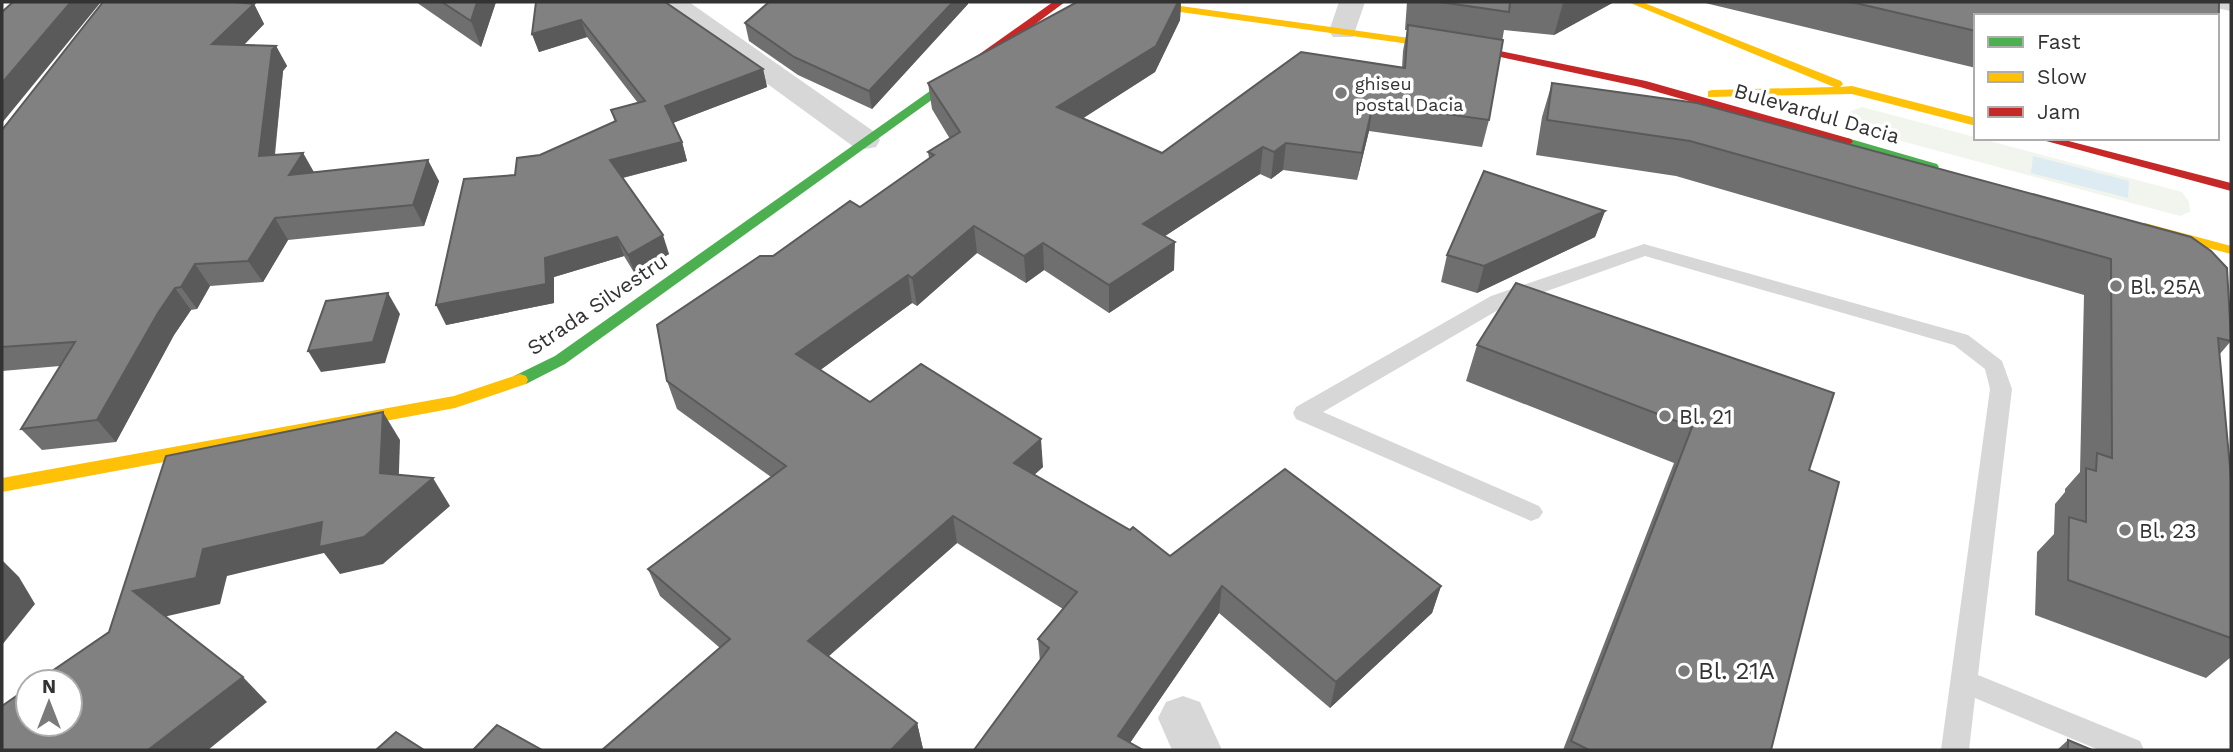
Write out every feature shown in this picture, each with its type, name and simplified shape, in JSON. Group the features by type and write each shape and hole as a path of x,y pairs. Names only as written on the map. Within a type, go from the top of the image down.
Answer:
{"main road":[{"name":"Strada Silvestru","path":"2,485 455,402 514,383 560,360 1060,2"},
{"name":"Bulevardul Dacia","path":"1130,2 1343,31 1545,63 1675,95 1828,122 1952,173"},
{"path":"1633,2 1852,90 1828,122"},
{"path":"1710,33 1724,51 1728,63"},
{"path":"1675,95 1719,79"},
{"name":"Bulevardul Dacia","path":"1675,95 1852,90 1974,121"},
{"path":"2049,140 2231,187"},
{"path":"2130,222 2231,250"}],"street":[{"path":"672,2 708,13 865,141"},
{"path":"1343,31 1352,2"},
{"path":"2225,2 2231,3"}],"lane":[{"path":"1531,512 1304,413 1497,301 1644,250 1961,340 1995,366 2001,389 1955,750"},
{"path":"1963,681 2130,750"}],"shaded area":[{"path":"1862,107 1974,137 1974,140 1986,140 2182,192 2189,202 2190,212 2180,216 1853,128 1849,120 1851,111"},
{"path":"2033,156 2129,181 2128,198 2031,173"}],"building":[{"path":"13,2 71,2 2,83 2,12"},
{"path":"103,2 254,4 212,44 276,46 272,50 259,156 303,153 289,175 428,160 413,205 275,218 248,261 195,264 181,287 175,288 158,313 97,420 21,429 75,342 2,347 2,130"},
{"path":"442,2 477,2 471,21"},
{"path":"536,2 665,2 763,69 665,106 682,142 610,160 663,235 628,255 617,237 545,258 546,284 436,305 464,179 515,175 517,158 540,155 616,121 611,110 645,101 581,20 532,34"},
{"path":"769,2 953,2 869,91 794,57 745,23"},
{"path":"1077,2 1178,2 1156,46 1057,107 1162,153 1301,52 1405,68 1408,25 1503,40 1489,120 1373,104 1362,153 1286,143 1274,152 1263,147 1143,224 1175,242 1109,285 1043,243 1024,256 974,226 912,278 908,275 796,354 870,402 921,364 1041,439 1014,463 1130,530 1133,527 1170,556 1285,469 1441,586 1336,682 1222,586 1118,736 1143,750 974,750 1049,648 1038,639 1077,592 953,516 808,641 917,723 891,750 602,750 730,639 648,569 786,466 667,381 657,325 760,256 773,256 850,201 860,207 934,155 928,152 960,132 928,83"},
{"path":"1440,2 1510,2 1509,12"},
{"path":"1851,2 2219,2 2219,14 1974,14 1974,31"},
{"path":"1552,83 1697,103 2191,237 2211,251 2227,268 2231,339 2218,338 2231,478 2231,638 2068,580 2069,517 2086,522 2086,468 2096,471 2097,453 2112,458 2111,259 1690,141 1547,120"},
{"path":"1484,171 1605,211 1484,266 1447,255"},
{"path":"1516,283 1834,393 1809,470 1839,482 1771,750 1589,750 1571,741 1692,427 1477,345"},
{"path":"388,293 373,342 308,351 326,301"},
{"path":"383,412 380,473 433,478 364,537 319,547 322,522 203,549 196,578 133,591 243,677 148,750 2,750 2,706 14,698 14,738 84,738 84,668 56,668 109,632 166,456"},
{"path":"497,725 542,750 473,750"},
{"path":"396,732 424,750 376,750"},
{"path":"2068,740 2092,750 2068,750"}],"traffic: fast":[{"path":"520,380 560,360 954,78"},
{"path":"1847,142 1932,167"}],"traffic: slow":[{"path":"1130,2 1495,53"},
{"path":"1633,2 1837,84"},
{"path":"1712,94 1852,90 1974,121"},
{"path":"2145,227 2231,250"},
{"path":"2,485 455,402 520,380"}],"traffic: jam":[{"path":"954,78 1060,2"},
{"path":"1495,53 1642,84 1847,142"},
{"path":"2049,140 2231,187"}],"place":[{"name":"ghiseu postal Dacia","path":"1341,93"},
{"name":"Bl. 25A","path":"2116,286"},
{"name":"Bl. 21","path":"1665,416"},
{"name":"Bl. 23","path":"2125,530"},
{"name":"Bl. 21A","path":"1684,671"}]}
